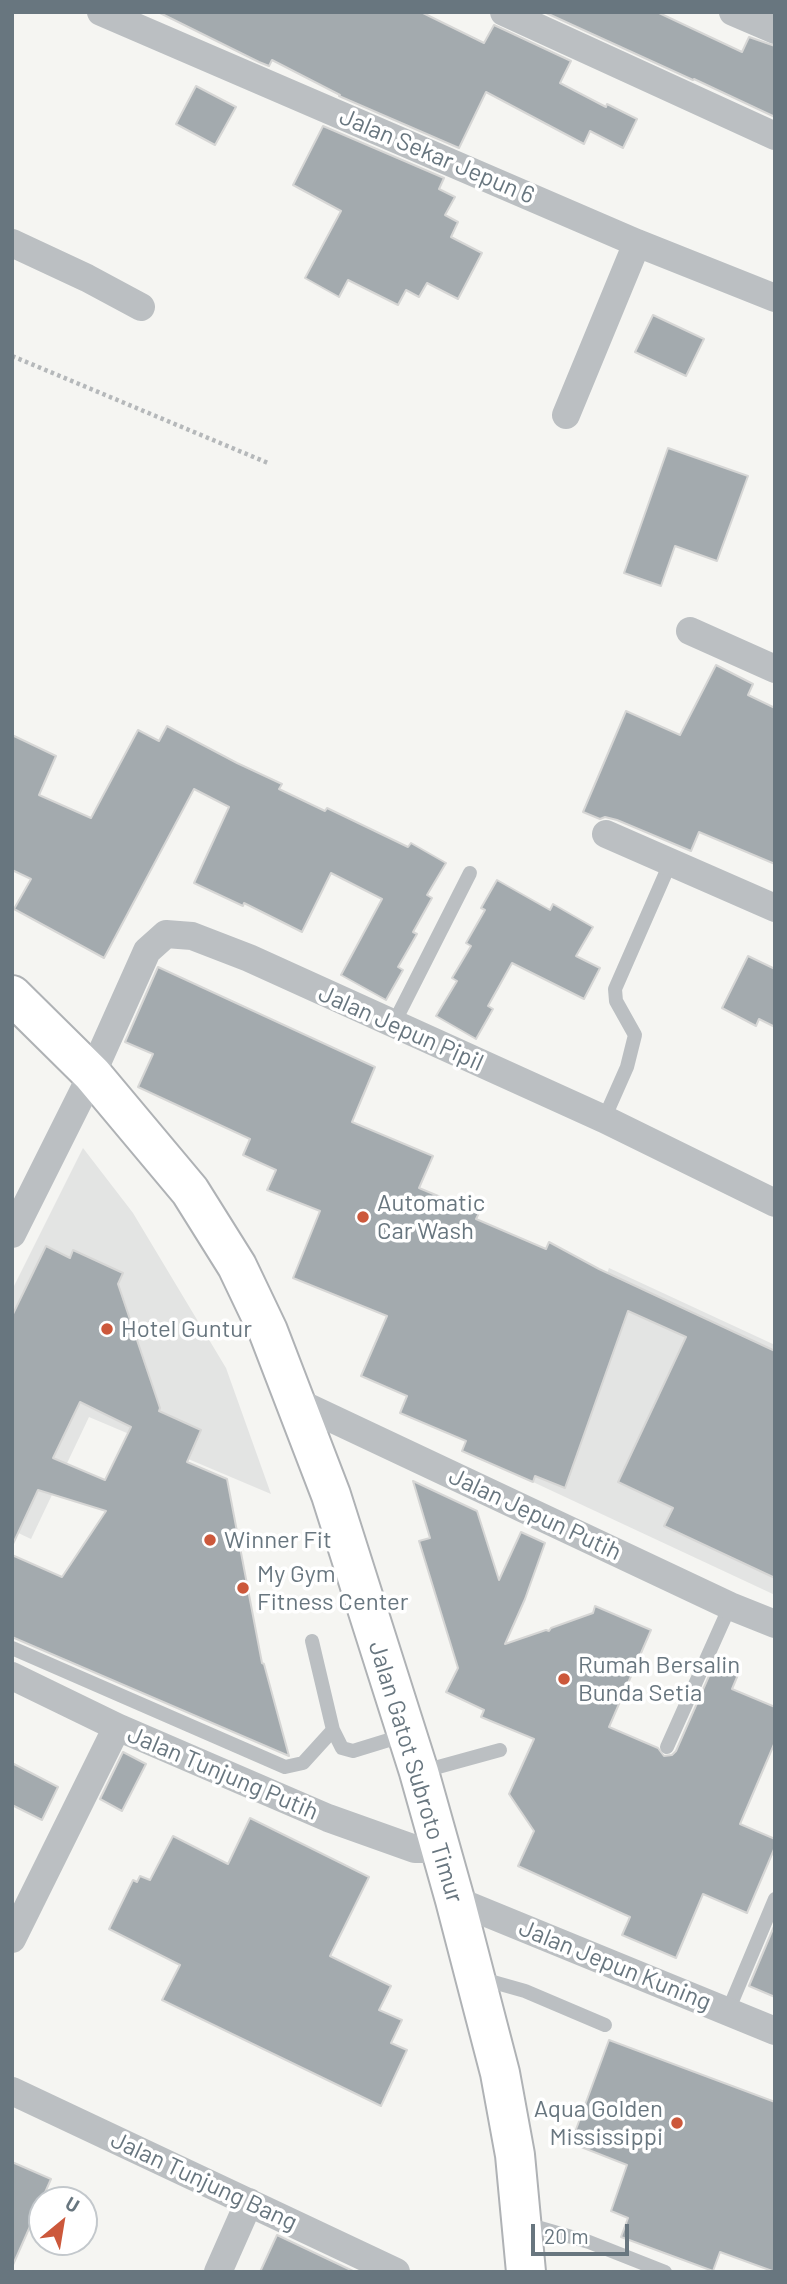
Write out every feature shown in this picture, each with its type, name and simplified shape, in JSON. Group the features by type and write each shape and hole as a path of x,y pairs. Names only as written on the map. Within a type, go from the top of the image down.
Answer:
{"highway":[{"name":"Jalan Gatot Subroto Timur","path":"12,995 92,1074 190,1191 237,1266 268,1331 297,1402 331,1495 419,1772 455,1900 500,2073 515,2155 526,2272"}],"street":[{"name":"Jalan Sekar Jepun 6","path":"101,12 637,243 775,298"},
{"path":"504,12 775,136"},
{"path":"733,12 775,30"},
{"path":"12,243 141,307"},
{"path":"566,415 637,243"},
{"path":"690,631 775,670"},
{"path":"606,834 775,908"},
{"name":"Jalan Jepun Pipil","path":"12,1234 92,1074 148,951 166,934 192,936 249,958 604,1119 775,1203"},
{"name":"Jalan Jepun Putih","path":"297,1402 730,1606 775,1624"},
{"name":"Jalan Tunjung Putih","path":"12,1676 117,1727 328,1818 415,1849 440,1849"},
{"path":"12,1939 117,1727"},
{"name":"Jalan Jepun Kuning","path":"455,1900 775,2031"},
{"name":"Jalan Tunjung Bang","path":"12,2091 396,2272"},
{"path":"218,2272 249,2202"}],"lane":[{"path":"604,1119 626,1067 635,1035 616,1001 615,989 671,861"},
{"path":"393,1025 470,873"},
{"path":"667,1747 730,1606"},
{"path":"312,1641 333,1730 342,1748 353,1751 406,1735"},
{"path":"12,1648 285,1766 303,1763 333,1730"},
{"path":"419,1772 500,1750"},
{"path":"728,2011 775,1899"},
{"path":"474,1976 525,1991 605,2025"},
{"path":"522,2223 589,2242 665,2272"}],"path":[{"path":"12,356 268,463"}],"shaded area":[{"name":"Hotel Guntur","path":"83,1148 133,1213 226,1368 271,1494 89,1417 31,1539 12,1530 12,1290"},
{"path":"609,1268 775,1345 775,1595 533,1482"}],"building":[{"path":"158,12 421,12 484,43 494,25 571,61 560,83 606,107 607,104 637,119 623,148 590,131 584,144 486,92 459,148 339,96 272,60 269,66 259,62"},
{"path":"544,12 657,12 742,52 749,37 775,46 775,117 694,79"},
{"path":"196,86 236,107 215,145 176,124"},
{"path":"323,126 444,178 439,189 455,197 445,215 458,222 451,237 482,253 458,299 427,283 419,297 406,290 398,305 348,280 339,297 305,278 341,211 293,185"},
{"path":"653,315 704,339 686,376 635,352"},
{"path":"668,448 748,476 717,561 675,546 661,586 624,573"},
{"path":"716,665 753,684 748,695 775,708 775,864 699,832 691,851 617,820 605,817 600,819 583,812 626,711 680,735"},
{"path":"167,726 282,784 279,789 325,811 327,808 408,847 411,843 446,863 427,895 432,898 413,932 417,934 398,967 403,970 386,1000 341,975 382,899 331,873 302,932 244,903 243,906 194,883 229,807 194,789 104,958 14,909 31,879 12,870 12,735 56,756 39,795 91,818 138,730 159,741"},
{"path":"497,880 550,910 553,904 593,927 576,956 600,968 584,999 512,963 488,1006 493,1009 476,1039 436,1016 457,981 452,978 471,946 466,943 485,910 481,908"},
{"path":"748,956 775,969 775,1027 759,1019 756,1026 722,1008"},
{"path":"158,967 375,1067 352,1122 433,1156 419,1188 479,1213 476,1219 546,1249 549,1242 599,1269 775,1351 775,1578 664,1526 673,1508 618,1482 686,1337 628,1311 565,1488 535,1476 533,1482 462,1451 466,1441 400,1413 407,1396 361,1376 387,1316 293,1278 320,1211 267,1190 276,1170 243,1155 250,1139 138,1087 153,1054 125,1042"},
{"path":"46,1246 70,1258 73,1250 123,1273 118,1284 159,1411 201,1430 187,1462 227,1479 262,1663 289,1756 12,1637 12,1555 62,1577 106,1511 38,1490 12,1546 12,1316","holes":["80,1402 131,1427 105,1480 53,1458"]},
{"path":"413,1481 477,1511 499,1580 521,1532 545,1543 505,1644 549,1631 593,1613 595,1606 651,1630 609,1727 658,1748 664,1756 672,1755 716,1660 740,1670 732,1689 775,1707 775,1742 740,1824 775,1839 775,1847 747,1913 703,1894 676,1958 622,1935 630,1917 518,1866 534,1831 509,1794 534,1739 481,1717 484,1710 446,1692 458,1668 419,1541 430,1538"},
{"path":"123,1752 146,1764 122,1811 100,1799"},
{"path":"12,1763 58,1787 42,1820 12,1805"},
{"path":"250,1818 369,1877 330,1956 391,1986 379,2010 402,2020 391,2043 407,2050 381,2106 162,2000 180,1965 109,1929 133,1880 137,1882 140,1876 150,1880 173,1836 228,1864"},
{"path":"775,1924 775,1997 749,1986"},
{"name":"Aqua Golden Mississippi","path":"609,2040 775,2102 775,2272 720,2252 713,2271 621,2237 628,2218 611,2211 627,2165 571,2143"},
{"path":"12,2162 51,2179 48,2186 28,2186 28,2231 12,2267"},
{"path":"277,2235 355,2272 260,2272"}],"place":[{"name":"Automatic Car Wash","path":"363,1217"},
{"name":"Hotel Guntur","path":"107,1329"},
{"name":"Winner Fit","path":"210,1540"},
{"name":"My Gym Fitness Center","path":"243,1588"},
{"name":"Rumah Bersalin Bunda Setia","path":"564,1679"},
{"name":"Aqua Golden Mississippi","path":"677,2123"}]}
